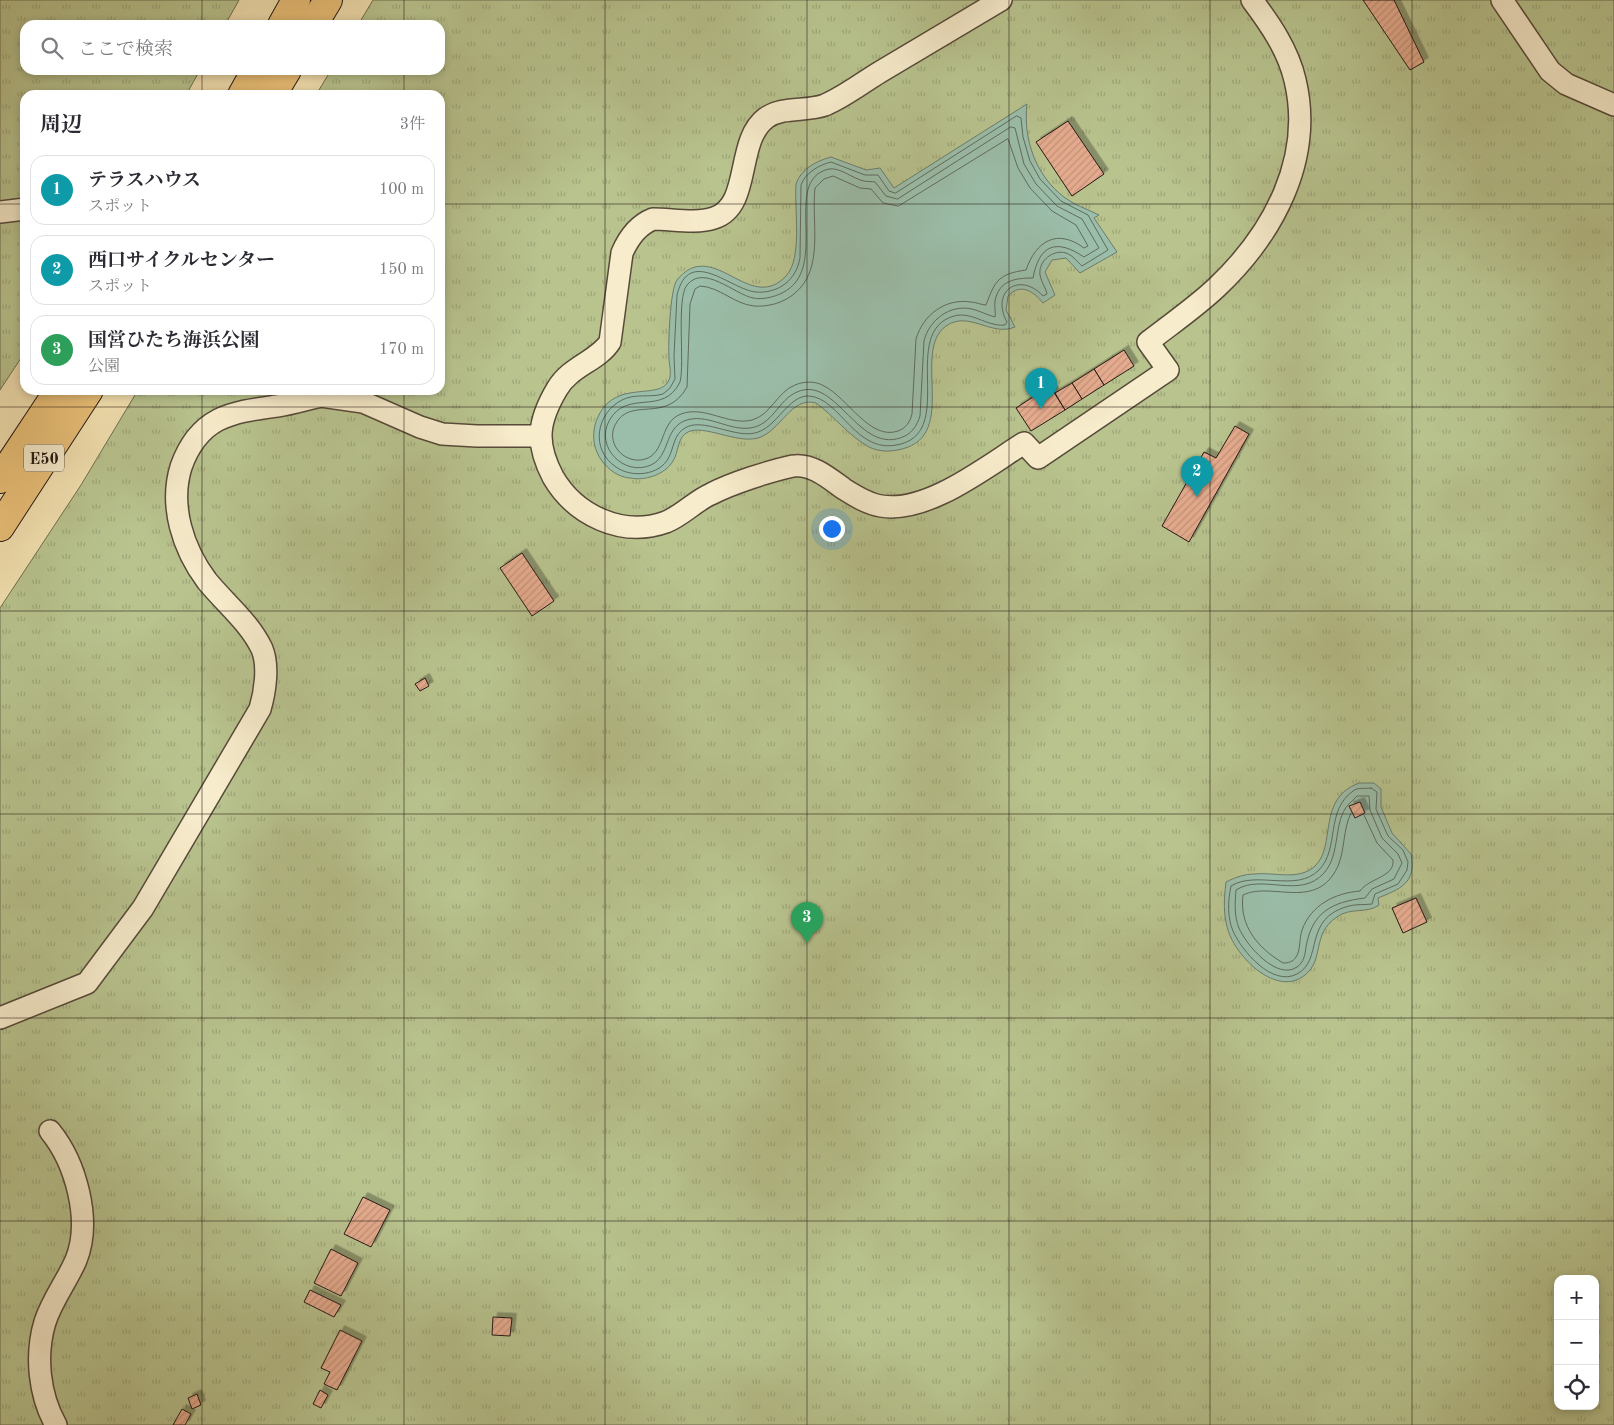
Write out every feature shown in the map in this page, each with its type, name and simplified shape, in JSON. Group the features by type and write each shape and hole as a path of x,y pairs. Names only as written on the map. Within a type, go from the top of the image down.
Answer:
{"highway":[{"path":"285,20 296,0"},
{"path":"316,20 328,0"},
{"path":"245,90 253,75"},
{"path":"275,90 284,75"},
{"name":"E50","path":"0,479 56,395"},
{"name":"E50","path":"0,527 86,395"}],"street":[{"path":"1001,0 825,104 784,111 768,117 757,126 750,140 738,189 728,210 713,218 704,220 653,219 647,222 628,240 620,263 610,342 606,349 577,367 558,386 547,409 539,436 544,456 560,488 584,512 602,521 623,526 642,526 665,522 718,490 794,466 809,468 868,502 882,506 908,505 926,500 960,483 1024,443 1038,458 1168,370 1148,342 1219,286 1252,250 1276,212 1290,185 1301,133 1295,79 1276,34 1252,0"},
{"path":"1502,0 1550,72 1566,84 1614,105"},
{"path":"0,212 20,209"},
{"path":"0,1018 87,983 143,908 260,710 265,692 263,652 241,618 207,580 192,556 181,529 176,504 177,480 185,455 199,433 217,421 242,411 278,406 314,395"},
{"path":"349,395 363,396 420,428 442,434 539,436"},
{"path":"50,1131 62,1146 71,1163 79,1190 81,1225 76,1260 45,1322 41,1342 39,1372 44,1396 56,1425"}],"green space":[{"path":"0,0 239,0 228,20 20,20 20,75 197,75 189,90 20,90 20,360 0,390"},
{"path":"373,0 1614,0 1614,1425 0,1425 0,608 81,485 135,395 445,395 445,90 319,90 328,75 445,75 445,20 361,20"}],"water":[{"path":"1027,104 1026,117 1029,143 1038,167 1045,178 1064,197 1076,205 1099,215 1094,218 1117,252 1080,273 1066,258 1052,260 1045,272 1055,295 1043,303 1036,295 1022,289 1008,296 1006,310 1015,327 997,329 963,321 946,326 936,338 932,354 932,411 928,427 919,441 898,450 885,451 873,449 855,437 816,403 807,402 793,409 773,429 758,438 740,438 702,430 688,432 682,437 675,457 669,466 660,473 648,478 636,479 614,473 599,457 595,448 595,425 602,410 611,400 634,392 655,390 664,386 669,380 671,305 675,285 682,274 700,266 713,268 749,284 761,287 774,285 786,276 791,268 796,245 796,184 805,170 831,157 866,170 880,168 894,188"},
{"path":"1359,783 1374,783 1381,789 1381,807 1392,833 1411,854 1412,864 1409,878 1400,888 1378,898 1379,905 1374,908 1347,912 1329,924 1321,939 1315,962 1305,975 1294,981 1270,978 1248,962 1232,941 1226,924 1224,900 1226,882 1248,875 1294,875 1309,871 1321,857 1332,811 1337,800 1346,790"}],"building":[{"path":"1363,0 1394,0 1424,62 1410,70"},
{"path":"1068,121 1104,174 1072,196 1036,142"},
{"path":"1124,350 1134,366 1104,385 1094,369"},
{"path":"1094,369 1104,385 1082,399 1072,383"},
{"path":"1072,383 1082,399 1065,410 1055,393"},
{"path":"1050,386 1065,410 1031,431 1016,408"},
{"path":"1235,426 1249,434 1189,542 1162,526 1204,452 1216,458"},
{"path":"522,553 554,601 532,616 500,568"},
{"path":"425,678 429,686 420,691 415,684"},
{"path":"1360,802 1365,813 1355,818 1349,806"},
{"path":"1416,898 1427,922 1403,933 1392,908"},
{"path":"363,1197 390,1210 371,1247 344,1234"},
{"path":"331,1249 358,1263 341,1296 314,1283"},
{"path":"310,1290 341,1305 334,1317 304,1302"},
{"path":"493,1317 512,1318 510,1336 492,1335"},
{"path":"340,1330 362,1341 337,1390 324,1384 330,1372 321,1368"},
{"path":"320,1390 328,1395 321,1408 313,1404"},
{"path":"197,1394 201,1405 192,1409 188,1398"},
{"path":"182,1409 191,1414 185,1425 173,1425"}],"place":[{"name":"テラスハウス","path":"1041,409"},
{"name":"西口サイクルセンター","path":"1197,497"},
{"name":"国営ひたち海浜公園","path":"807,943"}]}
